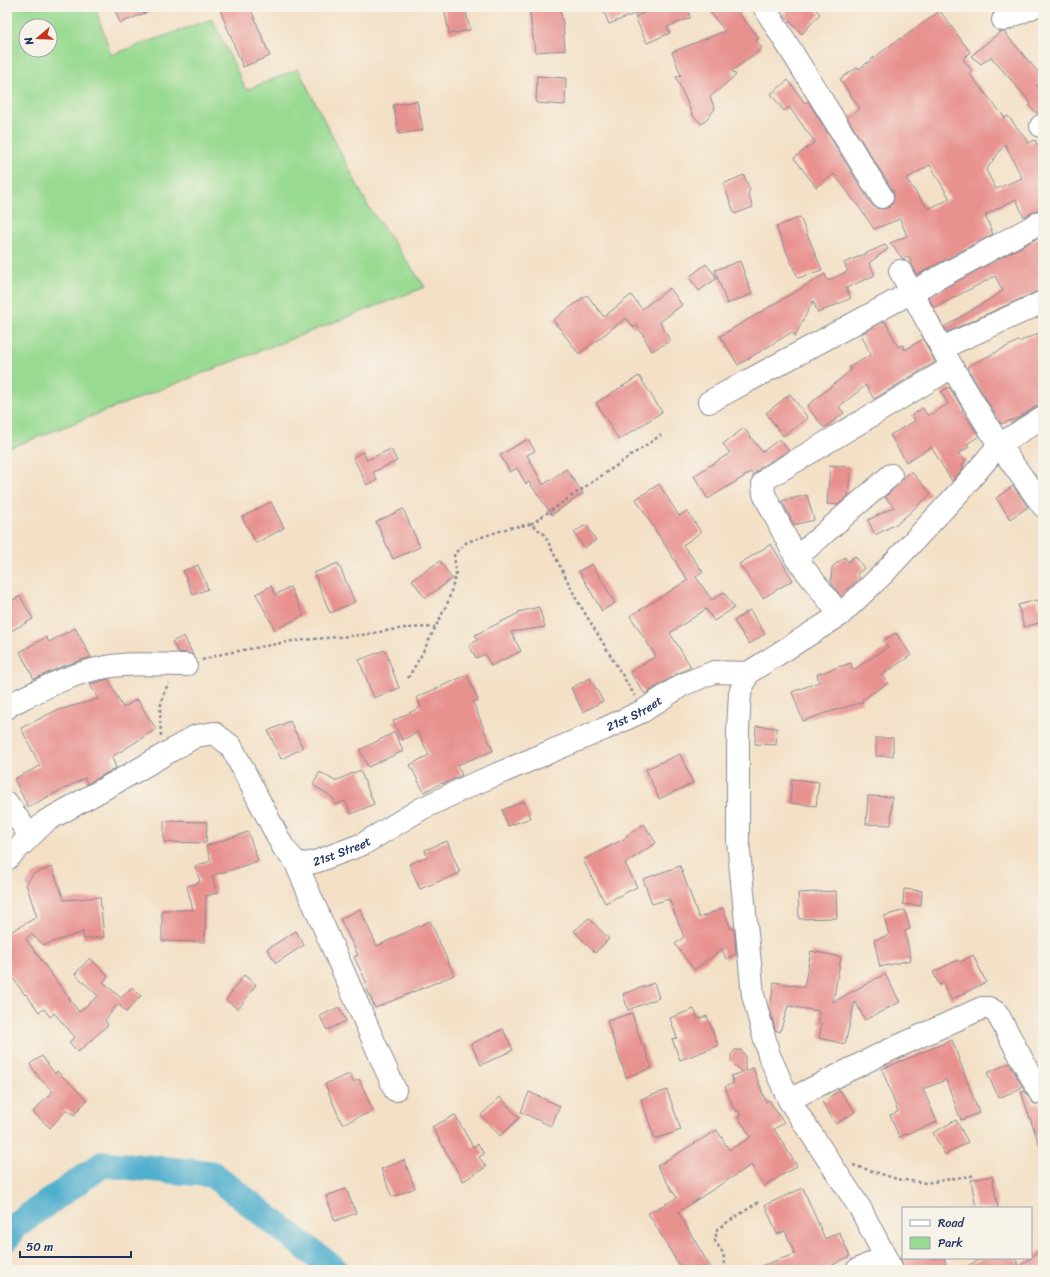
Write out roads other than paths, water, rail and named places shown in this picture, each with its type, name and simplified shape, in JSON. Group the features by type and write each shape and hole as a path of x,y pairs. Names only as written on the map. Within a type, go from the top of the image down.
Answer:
{"street":[{"path":"764,7 882,197"},
{"path":"1003,20 1033,7"},
{"path":"709,402 1043,221"},
{"path":"900,271 947,357 999,445 1043,506"},
{"path":"840,615 796,558 764,494 763,483 769,477 947,357 1043,302"},
{"path":"857,1270 888,1263 860,1208 789,1100 769,1055 753,995 738,841 738,729 740,693 748,673 779,652 808,636 840,615 884,572 961,490 999,445 1043,417"},
{"path":"796,558 891,475"},
{"path":"7,708 9,705 75,674 107,667 141,665 186,666"},
{"name":"21st Street","path":"7,859 46,821 196,736 214,733 231,746 283,847 295,861 304,864 315,862 363,844 421,809 462,789 604,729 643,710 682,685 714,672 748,673"},
{"path":"7,803 30,836"},
{"path":"295,861 395,1090"},
{"path":"789,1100 881,1054 982,1008 989,1008 997,1013 1040,1093"}],"waterway":[{"path":"7,1238 13,1227 103,1164 212,1174 335,1270"}]}
